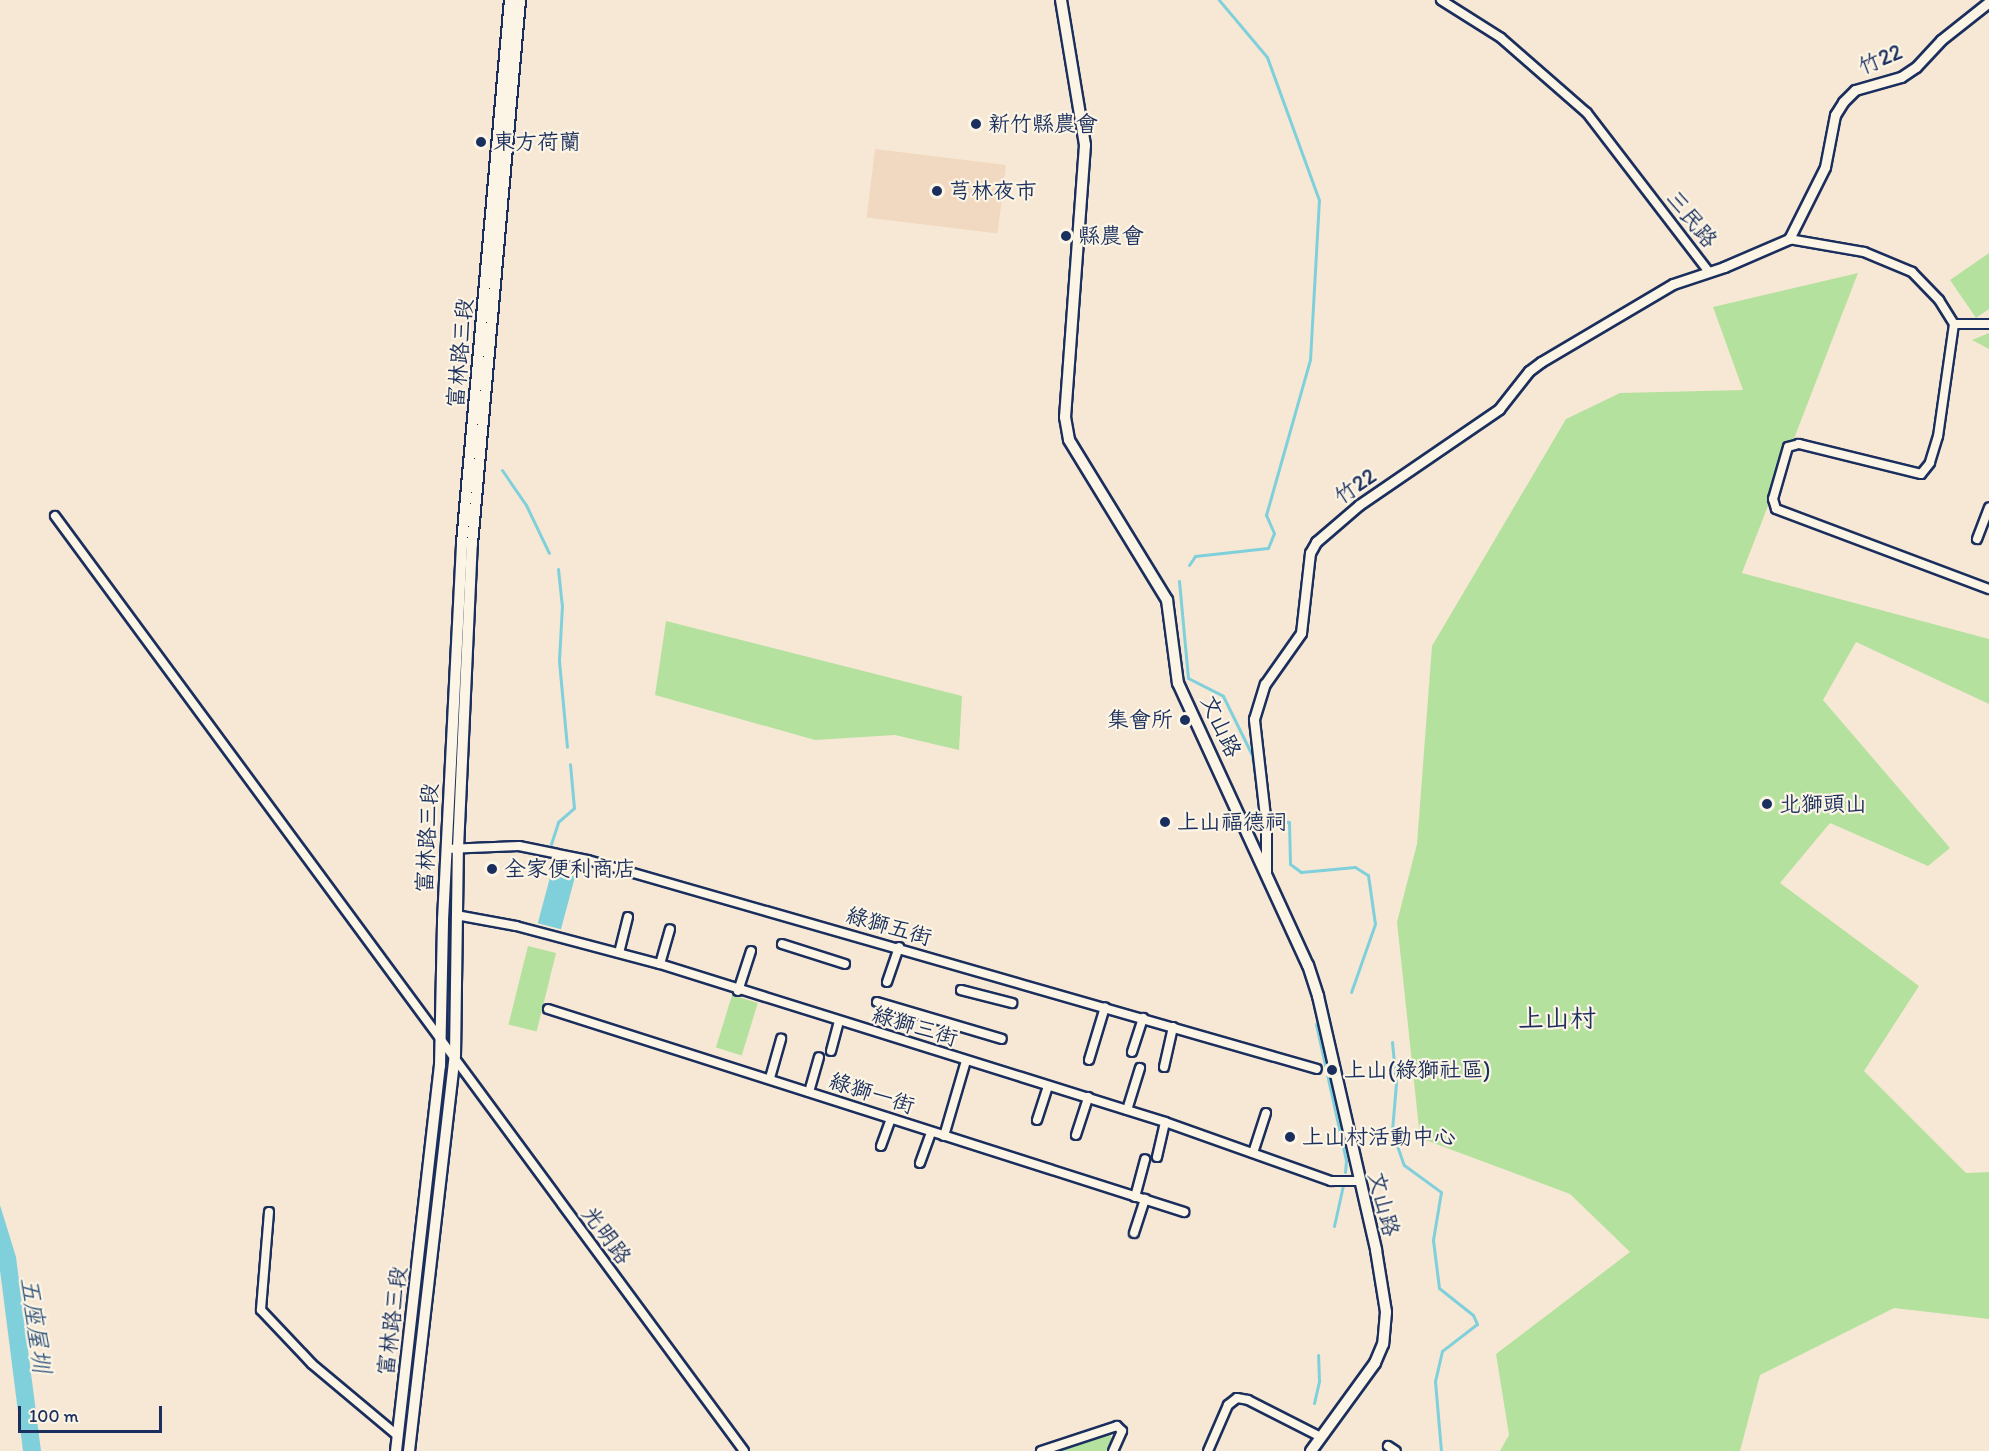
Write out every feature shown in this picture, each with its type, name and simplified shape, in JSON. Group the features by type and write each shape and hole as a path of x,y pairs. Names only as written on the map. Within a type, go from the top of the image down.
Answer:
{"main road":[{"path":"497,227 510,0"},
{"path":"497,227 520,0"},
{"name":"文山路","path":"1062,0 1085,145 1065,417 1070,440 1167,600 1178,683 1300,948 1318,996 1358,1181 1376,1251 1386,1325 1375,1363 1318,1437 1311,1451"},
{"name":"富林路三段","path":"396,1451 441,1040 452,848 462,543 497,227"},
{"name":"富林路三段","path":"409,1451 455,1056 456,915 452,848"}],"street":[{"name":"三民路","path":"1441,0 1501,38 1587,113 1709,272 1790,239"},
{"name":"竹22","path":"1790,239 1825,167 1835,115 1843,102 1855,90 1901,77 1916,67 1941,40 1989,2"},
{"path":"1790,239 1864,252 1911,272 1939,300 1954,324 1938,436 1930,463 1921,474 1799,444 1788,447 1773,499 1776,508 1989,590"},
{"name":"竹22","path":"1266,878 1266,825 1254,718 1265,684 1301,633 1310,553 1316,542 1359,505 1499,409 1535,367 1664,289 1709,272"},
{"path":"1954,324 1989,324"},
{"path":"1977,539 1989,507"},
{"name":"光明路","path":"55,516 744,1451"},
{"name":"綠獅五街","path":"452,848 519,846 588,860 899,947 1317,1069"},
{"name":"綠獅三街","path":"456,915 516,926 660,964 738,991 1088,1097 1331,1181 1358,1181"},
{"path":"619,953 628,917"},
{"path":"660,964 670,929"},
{"path":"782,944 845,964"},
{"path":"887,982 899,947"},
{"path":"738,991 751,951"},
{"path":"962,990 1012,1003"},
{"path":"877,1002 1002,1039"},
{"path":"1089,1060 1105,1007"},
{"name":"綠獅一街","path":"549,1009 1184,1212"},
{"path":"1132,1052 1143,1018"},
{"path":"831,1051 838,1021"},
{"path":"1164,1067 1173,1027"},
{"path":"770,1078 781,1039"},
{"path":"809,1092 819,1057"},
{"path":"944,1136 966,1061"},
{"path":"1127,1110 1140,1068"},
{"path":"1037,1120 1048,1086"},
{"path":"1076,1135 1088,1097"},
{"path":"1253,1153 1266,1113"},
{"path":"881,1146 891,1119"},
{"path":"1157,1157 1165,1122"},
{"path":"920,1163 931,1132"},
{"path":"1136,1197 1145,1159"},
{"path":"1134,1233 1145,1199"},
{"path":"269,1212 261,1310 312,1364 398,1436"},
{"path":"1208,1451 1228,1405 1237,1398 1248,1400 1318,1437"},
{"path":"1041,1451 1117,1426 1122,1431 1113,1451"},
{"path":"1388,1446 1396,1451"}],"shaded area":[{"name":"芎林夜市","path":"875,149 1006,165 998,234 867,217"}],"green space":[{"path":"1989,253 1989,309 1976,318 1950,280"},
{"path":"1858,273 1742,573 1989,639 1989,704 1856,642 1823,700 1950,848 1928,866 1830,823 1780,883 1919,986 1864,1071 1966,1173 1989,1172 1989,1319 1894,1308 1760,1375 1740,1451 1500,1451 1509,1435 1496,1354 1630,1252 1570,1194 1420,1138 1397,922 1417,844 1432,646 1566,419 1620,393 1743,390 1713,307"},
{"path":"1989,333 1989,349 1972,340"},
{"path":"666,621 962,696 959,750 895,735 815,740 655,695"},
{"path":"528,946 556,953 537,1032 508,1025"},
{"path":"732,995 758,1003 742,1055 716,1048"},
{"path":"1104,1433 1110,1434 1112,1440 1106,1451 1055,1451"}],"water":[{"path":"552,870 575,876 561,929 538,923"},
{"path":"0,1205 16,1257 41,1451 23,1451 0,1270"}],"waterway":[{"path":"1189,565 1195,556 1268,548 1274,533 1266,515 1310,360 1319,200 1267,57 1219,0"},
{"path":"502,470 526,505 549,553"},
{"path":"558,569 562,605 559,661 567,747"},
{"path":"1179,581 1188,678 1223,696 1252,755 1260,809"},
{"path":"551,844 558,822 574,808 570,764"},
{"path":"1274,820 1289,822 1290,864 1301,872 1355,867 1368,875 1375,924 1351,992"},
{"path":"1316,1024 1346,1161 1345,1172"},
{"path":"1392,1042 1396,1083 1392,1131 1404,1165 1441,1192 1433,1240 1439,1288 1473,1315 1477,1324 1442,1351 1435,1381 1441,1451"},
{"path":"1334,1226 1343,1185"},
{"path":"1314,1403 1319,1381 1318,1355"}],"place":[{"name":"新竹縣農會","path":"976,124"},
{"name":"東方荷蘭","path":"481,142"},
{"name":"芎林夜市","path":"937,191"},
{"name":"縣農會","path":"1066,236"},
{"name":"集會所","path":"1185,720"},
{"name":"北獅頭山","path":"1767,804"},
{"name":"上山福德祠","path":"1165,822"},
{"name":"全家便利商店","path":"492,869"},
{"name":"上山(綠獅社區)","path":"1332,1070"},
{"name":"上山村活動中心","path":"1290,1137"}],"district":[{"name":"上山村","path":"1557,1019"}],"water label":[{"name":"五座屋圳","path":"36,1325"}]}
